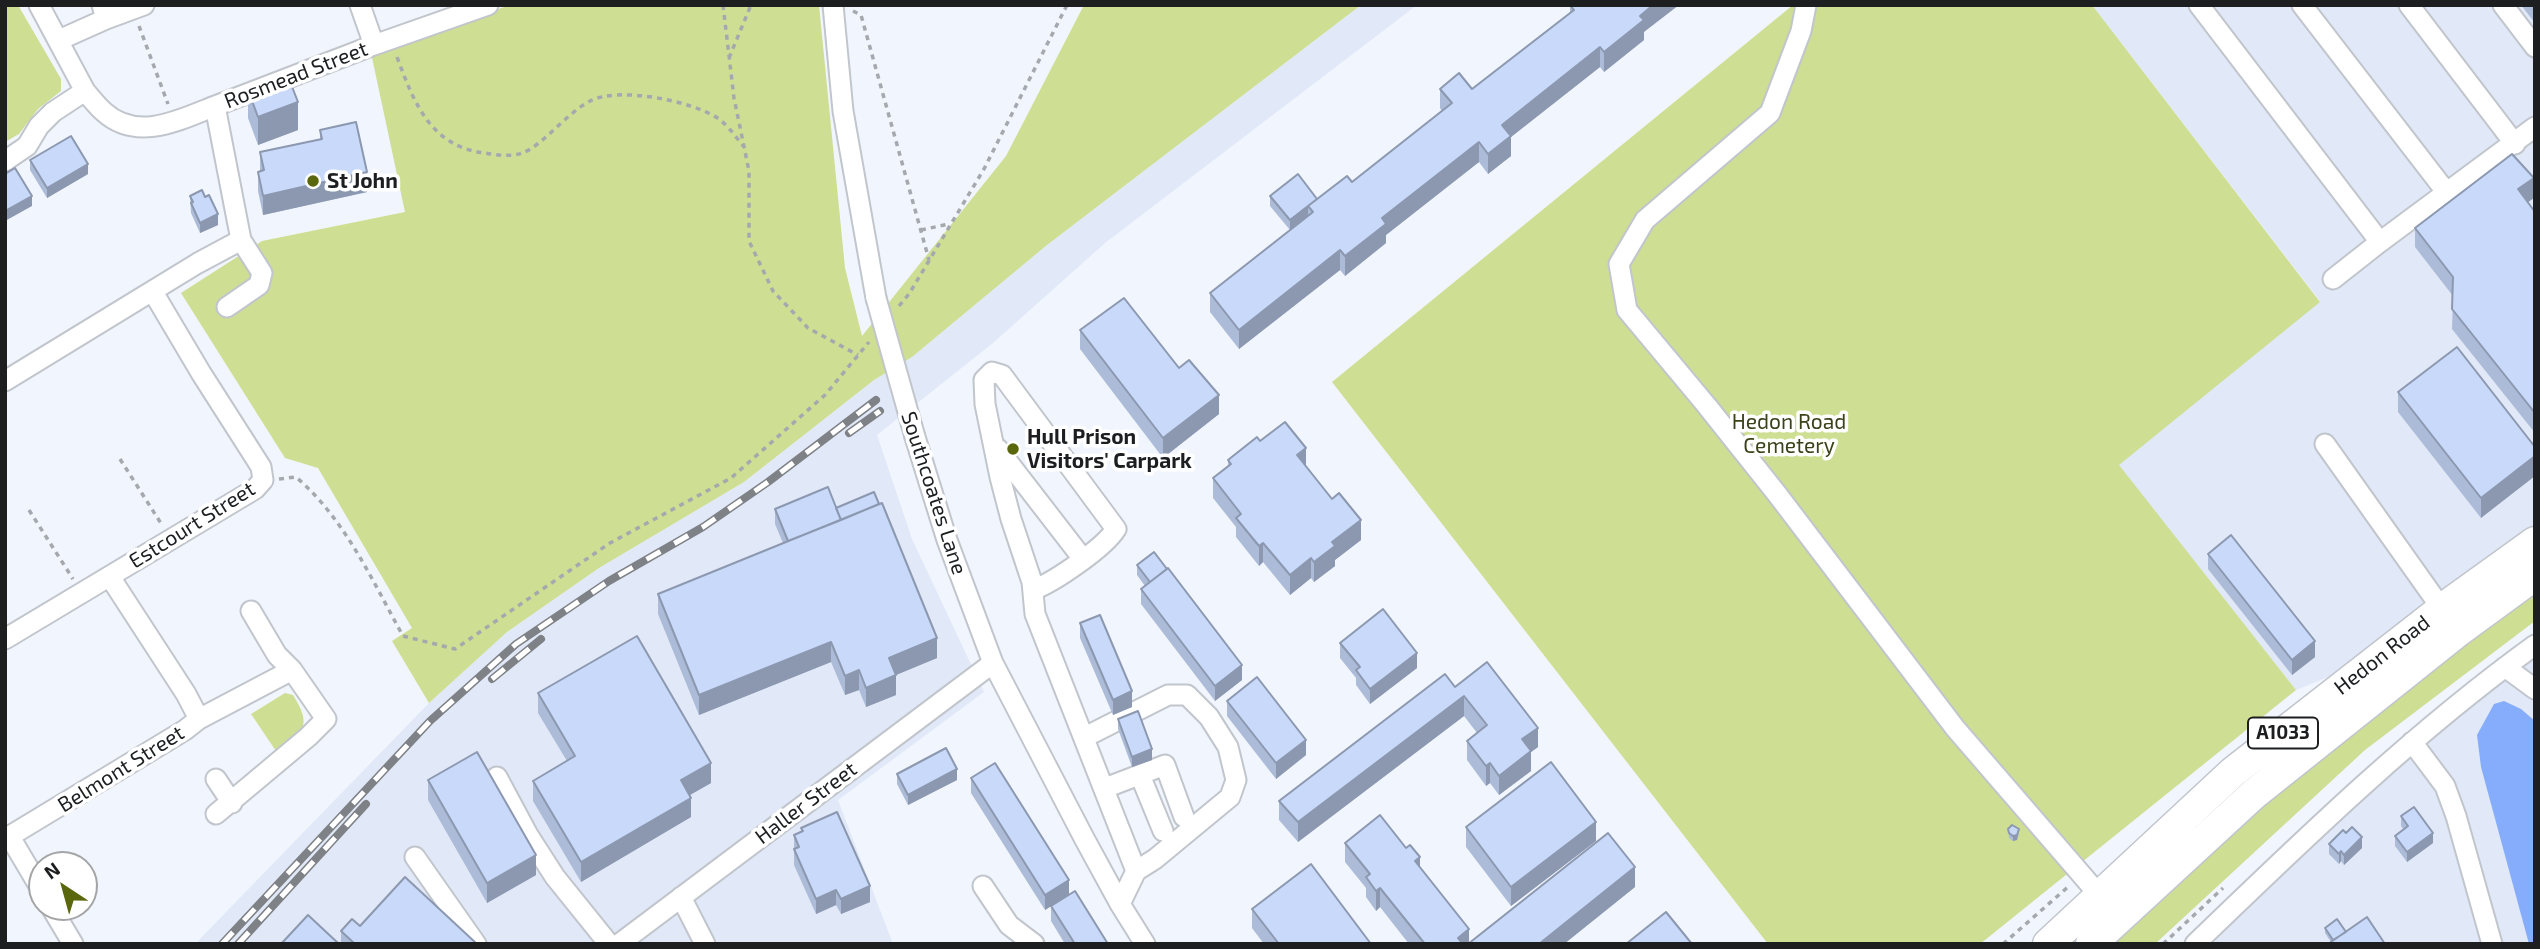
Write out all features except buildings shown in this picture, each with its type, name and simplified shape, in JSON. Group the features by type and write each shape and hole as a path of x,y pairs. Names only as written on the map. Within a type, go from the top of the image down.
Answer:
{"highway":[{"name":"Hedon Road","path":"2048,944 2233,772 2442,609 2535,542"},
{"name":"Hedon Road","path":"2091,944 2254,794 2456,633 2535,575"}],"street":[{"path":"39,5 85,91 106,114 132,127 150,127 175,122 215,106"},
{"path":"360,5 382,42"},
{"name":"Rosmead Street","path":"241,240 215,106 488,5"},
{"path":"1806,5 1801,31 1770,113 1645,220 1638,231 1619,264 1627,310 1730,435 1955,728 2100,896"},
{"path":"2199,5 2380,242"},
{"path":"2302,5 2447,193"},
{"path":"2409,5 2515,144"},
{"path":"2503,5 2535,47"},
{"path":"59,40 104,12 139,7"},
{"name":"Southcoates Lane","path":"841,8 843,111 876,298 947,540 993,663 1120,904 1145,944"},
{"path":"6,159 27,146 39,126 54,112 85,91"},
{"path":"2333,279 2535,127"},
{"path":"5,382 198,263 241,240 262,273 259,285 227,307"},
{"name":"Estcourt Street","path":"5,639 255,489 263,480 261,467 153,292"},
{"path":"1041,587 1028,568 1011,519 985,404 984,380 992,372 1002,375 1116,529 1104,544 1041,587 1035,614 1136,871"},
{"path":"2326,444 2442,609"},
{"path":"995,446 1083,559"},
{"name":"Belmont Street","path":"7,838 199,719 186,694 110,577"},
{"path":"216,779 224,808 326,719 292,670 277,654 251,611"},
{"path":"2195,944 2331,813 2412,742 2535,645"},
{"name":"Haller Street","path":"619,944 993,663"},
{"path":"2505,667 2535,689"},
{"path":"199,719 292,670"},
{"path":"1084,737 1168,695 1187,695 1209,717 1231,755 1236,780 1230,797 1155,859 1136,871 1120,904"},
{"path":"2412,742 2445,786 2492,944"},
{"path":"1105,788 1165,765 1184,817"},
{"path":"1140,775 1163,831"},
{"path":"497,777 528,835 555,877 609,944"},
{"path":"7,838 28,870"},
{"path":"415,857 476,944"},
{"path":"983,886 1009,925 1034,944"},
{"path":"681,897 705,944"},
{"path":"59,921 73,944"}],"path":[{"path":"723,5 729,58 749,171 749,241 773,291 808,328 858,355"},
{"path":"729,58 751,5"},
{"path":"892,314 909,294 984,169 1068,5"},
{"path":"139,7 175,122"},
{"path":"841,8 861,15 929,260"},
{"path":"382,42 429,123 446,142 469,152 499,155 523,153 591,100 619,94 699,109 719,119 744,147"},
{"path":"920,230 951,224"},
{"path":"263,480 296,477 320,497 355,548 403,636 455,649 610,542 731,478 825,395 875,334"},
{"path":"120,459 171,540"},
{"path":"29,510 81,593"}],"shaded area":[{"path":"1361,5 1417,5 1105,243 993,343 877,435 912,539 984,692 838,800 893,944 195,944 429,703 507,632 599,568 744,482 874,380 912,357 1047,245"},
{"path":"2092,5 2535,5 2535,561 2432,635 2296,690 2118,465 2320,301"},
{"path":"2535,638 2535,944 2183,944 2377,765"}],"green space":[{"path":"5,5 18,5 61,79 61,91 38,109 19,134 5,142"},
{"path":"510,5 819,5 845,268 862,336 1006,156 1084,5 1361,5 1047,245 912,357 874,380 744,482 599,568 507,632 429,703 392,641 412,628 318,468 285,458 181,293 262,241 405,212 371,53"},
{"name":"Hedon Road Cemetery","path":"1793,5 2092,5 2320,302 2119,465 2296,690 1980,944 1768,944 1332,382"},
{"path":"2535,584 2535,621 2365,750 2155,944 2100,944 2257,799"},
{"path":"285,693 293,695 304,722 299,734 278,754 251,714"}],"water":[{"path":"2504,701 2521,709 2535,721 2535,944 2529,944 2481,767 2477,735 2494,704"}],"railway":[{"path":"222,944 430,721 516,644 609,581 703,527 768,482 876,400"},
{"path":"849,433 880,411"},
{"path":"492,679 541,639"},
{"path":"238,944 366,804"}],"place":[{"name":"St John","path":"313,181"},
{"name":"Hull Prison Visitors' Carpark","path":"1013,449"}]}
